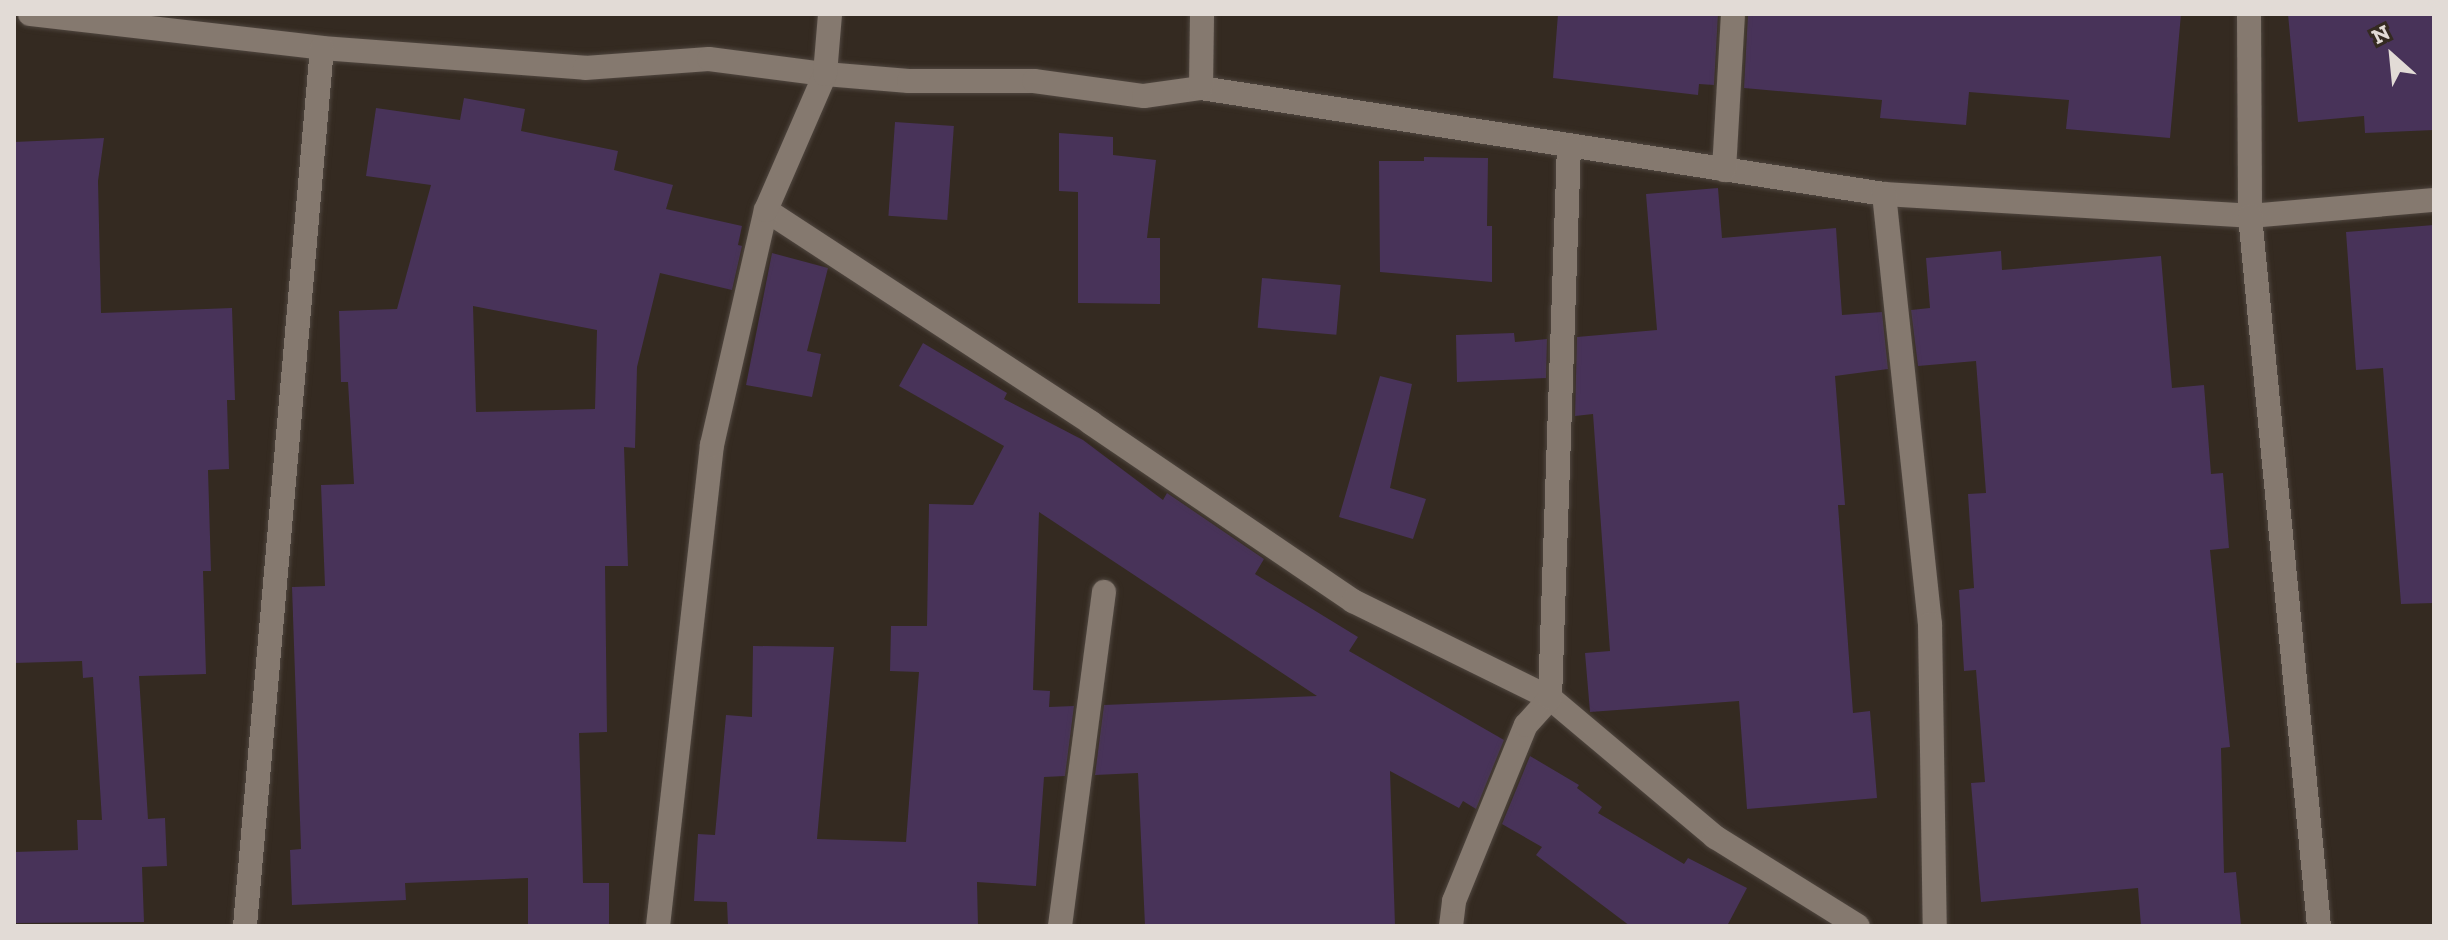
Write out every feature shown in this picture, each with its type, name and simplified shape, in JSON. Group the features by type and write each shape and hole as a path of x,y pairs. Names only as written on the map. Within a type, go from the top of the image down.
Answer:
{"street":[{"path":"30,14 322,48 585,68 709,59 909,81 1034,81 1144,96 1201,88 1884,194 2250,216 2434,200"},
{"path":"658,926 712,445 766,210 825,74 830,14"},
{"path":"1201,88 1202,14"},
{"path":"1724,170 1733,14"},
{"path":"2249,14 2250,216 2319,926"},
{"path":"245,926 322,48"},
{"path":"1451,926 1454,901 1526,725 1550,698 1569,146"},
{"path":"1884,194 1930,624 1935,926"},
{"path":"766,210 1091,423 1353,601 1550,698 1715,837 1858,926"},
{"path":"1060,926 1104,592"}],"building":[{"path":"1558,14 1718,14 1714,85 1699,84 1698,95 1553,78"},
{"path":"1748,14 2181,14 2170,138 2066,129 2069,100 1969,92 1966,125 1880,118 1882,100 1744,88"},
{"path":"2288,14 2434,14 2434,130 2365,133 2364,116 2298,122"},
{"path":"464,98 525,109 521,131 618,151 614,170 673,185 666,209 742,226 738,245 742,246 732,290 660,273 637,367 635,448 624,447 628,566 605,566 607,732 579,733 583,883 609,883 609,926 528,926 528,878 405,883 406,900 292,905 290,850 301,849 292,587 325,586 321,485 354,484 348,382 341,382 339,311 397,309 431,185 366,176 376,108 460,120","holes":["473,306 597,330 595,409 476,412"]},
{"path":"895,122 954,126 947,220 888,216"},
{"path":"1059,133 1113,137 1113,155 1156,160 1147,238 1160,238 1160,304 1078,303 1078,192 1059,191"},
{"path":"104,138 98,181 101,313 232,308 235,400 227,400 229,469 208,470 211,571 203,571 206,674 139,676 148,819 165,818 167,866 142,867 144,922 14,923 14,852 78,850 77,820 102,820 93,677 83,678 82,661 14,663 14,142"},
{"path":"1424,157 1488,158 1487,226 1492,226 1492,282 1380,272 1379,161 1424,161"},
{"path":"1718,188 1722,238 1836,228 1842,315 1882,312 1888,369 1835,376 1845,505 1838,505 1853,713 1870,711 1877,798 1747,809 1739,701 1590,712 1585,653 1610,651 1593,414 1575,416 1577,337 1657,330 1646,194"},
{"path":"2434,225 2434,603 2401,604 2383,368 2356,370 2346,232"},
{"path":"2001,251 2002,270 2161,256 2172,388 2204,385 2211,474 2223,473 2229,548 2210,550 2230,747 2221,748 2224,873 2236,872 2241,926 2141,926 2138,888 1981,902 1971,783 1985,782 1976,670 1964,671 1959,590 1974,588 1968,494 1986,493 1976,361 1918,366 1911,310 1930,308 1926,258"},
{"path":"772,253 828,268 807,351 821,354 812,397 746,385"},
{"path":"1262,278 1341,285 1336,335 1258,328"},
{"path":"1514,333 1515,342 1547,339 1546,378 1457,382 1456,335"},
{"path":"923,343 1007,393 1004,399 1083,440 1163,500 1167,493 1264,559 1255,574 1358,637 1349,651 1504,740 1476,809 1463,801 1459,808 1390,771 1395,926 1145,926 1138,773 1095,775 1104,705 1317,696 1039,512 1033,690 1050,691 1049,707 1074,706 1065,776 1044,777 1036,886 977,882 978,926 728,926 727,902 694,901 698,834 715,835 726,715 752,717 753,646 834,647 817,839 906,842 919,672 890,671 891,626 927,626 929,504 973,505 1004,446 899,386"},
{"path":"1380,376 1412,384 1390,488 1426,499 1413,539 1339,517"},
{"path":"1530,756 1579,785 1577,788 1602,807 1598,813 1684,864 1688,858 1747,888 1727,926 1630,926 1536,855 1542,847 1502,824"}]}
